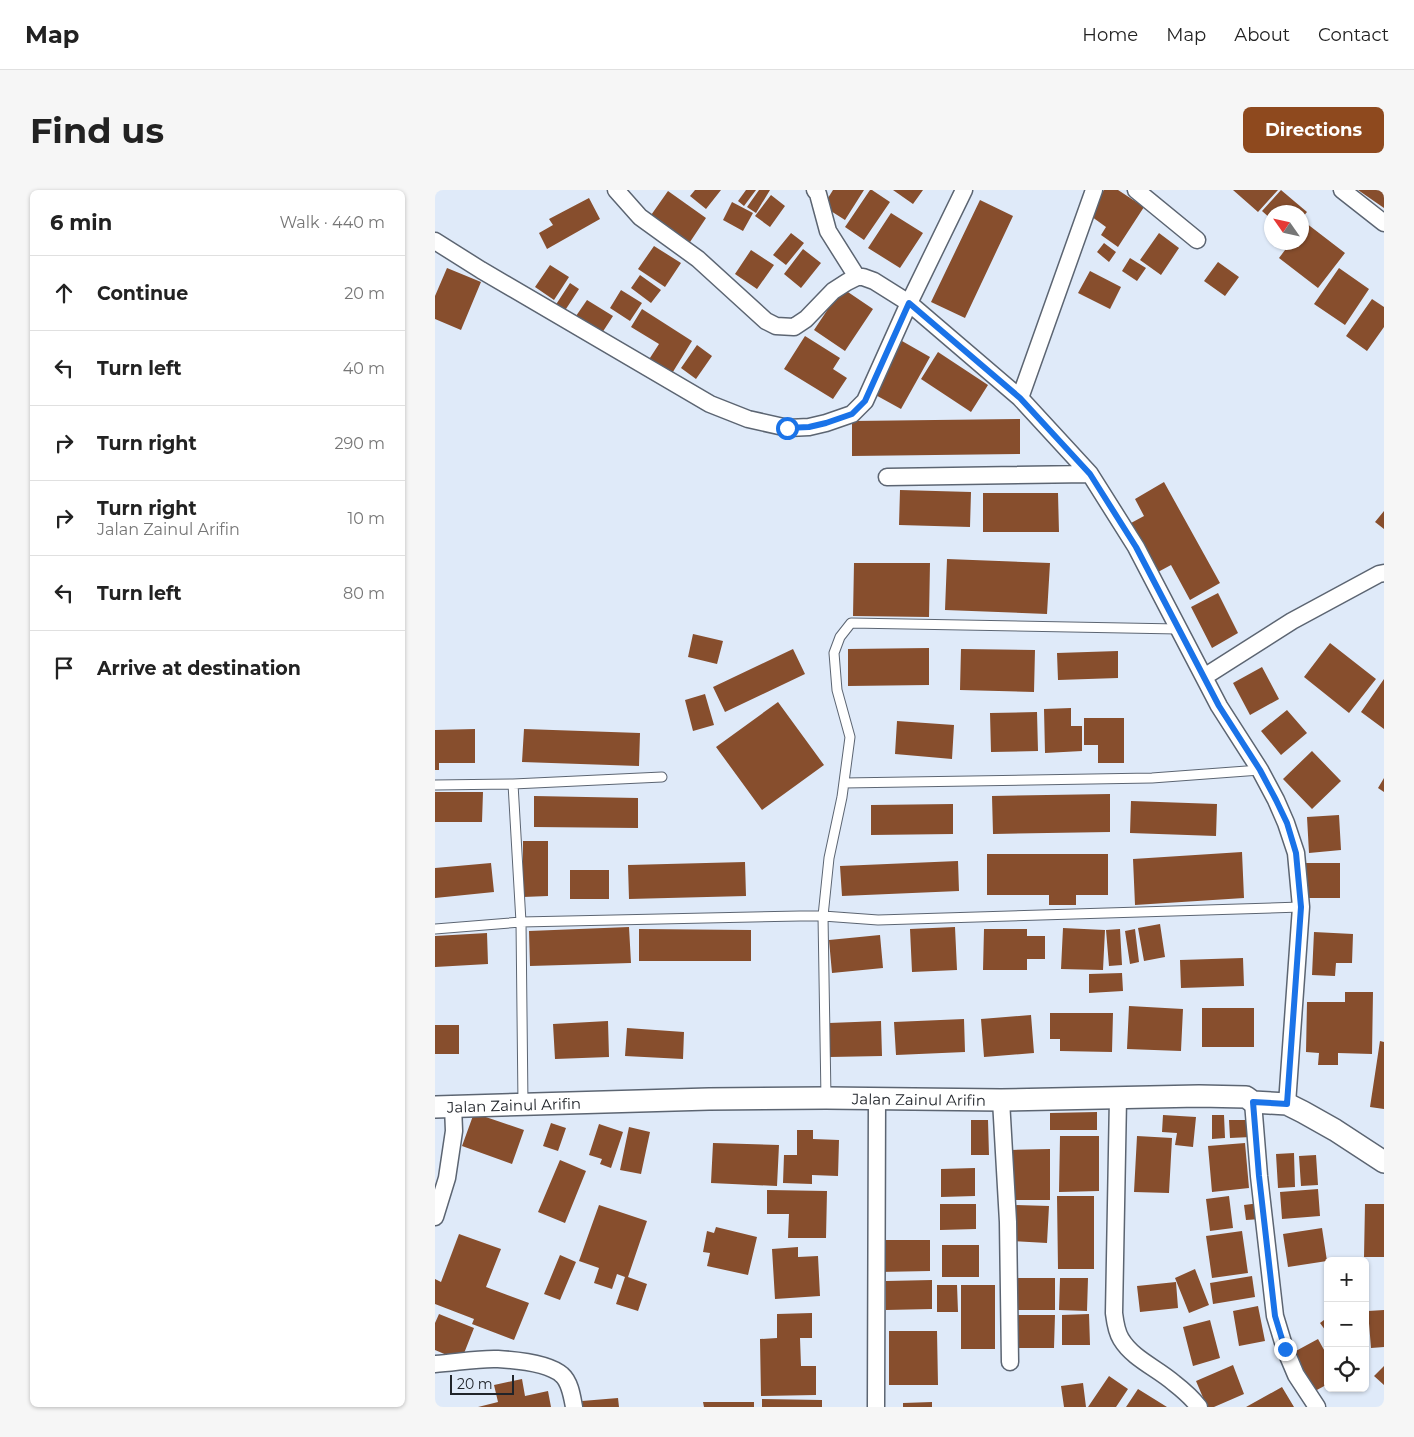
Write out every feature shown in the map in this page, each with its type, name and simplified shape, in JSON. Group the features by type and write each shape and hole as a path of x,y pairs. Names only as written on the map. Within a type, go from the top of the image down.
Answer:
{"street":[{"path":"616,190 640,217 697,259 766,321 776,326 794,327 806,319 833,291 857,277 874,280 909,303 1020,398 1090,474 1136,547 1219,706 1260,770 1287,823 1296,853 1301,907 1287,1104"},
{"path":"815,190 828,231 857,277"},
{"path":"435,241 710,404 748,419 787,428 809,427 852,414 865,401 909,303 964,190"},
{"path":"1020,398 1094,190"},
{"path":"1136,190 1197,240"},
{"path":"1342,190 1384,223"},
{"path":"887,476 1090,474"},
{"path":"1204,677 1316,607 1384,573"},
{"name":"Jalan Zainul Arifin","path":"444,1106 709,1099 1001,1100 1246,1097 1253,1102 1287,1104 1319,1120 1384,1162"},
{"path":"1118,1098 1116,1326 1120,1338 1138,1358 1174,1382 1199,1407"},
{"path":"876,1407 877,1099"},
{"path":"1001,1100 1008,1222 1010,1362"},
{"path":"1253,1102 1259,1176 1275,1316 1285,1349 1296,1375 1317,1407"},
{"path":"435,1217 447,1178 454,1131 444,1106"},
{"path":"435,1364 496,1359 537,1364 553,1369 562,1375 568,1384 574,1407"}],"lane":[{"path":"826,1098 823,916 829,858 844,783 850,737 837,690 834,653 840,637 851,623 1178,629"},
{"path":"844,783 1152,778 1260,770"},
{"path":"435,785 513,784 661,777"},
{"path":"513,784 521,922 523,1104"},
{"path":"435,930 521,922 823,916 878,920 1301,907"}],"building":[{"path":"695,190 721,190 706,209 690,196"},
{"path":"746,190 756,190 744,206 738,201"},
{"path":"759,190 770,190 756,213 747,207"},
{"path":"833,190 864,190 845,220 823,206"},
{"path":"870,190 890,202 864,240 845,227"},
{"path":"893,190 923,190 913,204"},
{"path":"1104,190 1118,190 1144,207 1118,247 1101,235 1106,227 1088,214"},
{"path":"1233,190 1278,190 1258,212"},
{"path":"1281,190 1299,205 1267,205"},
{"path":"1358,190 1384,190 1384,208"},
{"path":"668,191 706,218 688,245 649,218"},
{"path":"771,195 785,206 770,227 755,216"},
{"path":"589,198 600,219 547,249 539,233 553,225 549,219"},
{"path":"980,200 1013,216 965,318 931,302"},
{"path":"732,202 753,213 743,231 723,220"},
{"path":"891,213 923,233 900,268 868,248"},
{"path":"1309,225 1345,253 1318,288 1279,258 1285,250 1309,250"},
{"path":"791,233 804,243 786,265 773,255"},
{"path":"1159,233 1179,248 1161,275 1140,260"},
{"path":"1104,243 1116,252 1109,262 1097,252"},
{"path":"654,246 681,263 665,287 638,269"},
{"path":"803,249 821,263 801,288 784,274"},
{"path":"751,250 774,265 757,289 735,274"},
{"path":"1130,258 1146,268 1137,281 1122,271"},
{"path":"1218,262 1239,277 1225,296 1204,281"},
{"path":"550,265 569,277 554,300 535,287"},
{"path":"447,268 481,282 461,330 435,319 435,296"},
{"path":"1339,268 1369,289 1345,325 1314,304"},
{"path":"1090,271 1121,287 1110,309 1078,293"},
{"path":"640,275 661,290 651,303 631,288"},
{"path":"570,283 579,289 564,312 555,306"},
{"path":"842,288 873,309 845,351 814,330"},
{"path":"621,290 642,303 630,321 610,308"},
{"path":"1372,299 1384,307 1384,327 1367,351 1346,336"},
{"path":"587,300 613,316 602,333 576,316"},
{"path":"642,309 692,341 671,375 648,361 659,344 631,327"},
{"path":"805,336 840,358 833,369 847,378 833,399 784,369"},
{"path":"902,341 930,357 901,409 872,393"},
{"path":"697,345 712,356 696,379 681,368"},
{"path":"938,352 988,385 971,412 921,379"},
{"path":"1020,419 1020,454 852,456 852,421"},
{"path":"1164,482 1220,583 1190,600 1171,565 1158,572 1131,523 1144,516 1135,499"},
{"path":"900,490 971,492 970,527 899,525"},
{"path":"983,493 1058,493 1059,532 983,532"},
{"path":"1384,511 1384,529 1375,522"},
{"path":"947,559 1050,563 1047,614 945,610"},
{"path":"854,563 930,563 929,617 853,616"},
{"path":"1218,593 1238,633 1212,648 1191,607"},
{"path":"693,634 723,641 717,664 688,657"},
{"path":"1330,643 1376,679 1349,713 1304,677"},
{"path":"929,648 929,685 848,686 848,649"},
{"path":"793,649 805,674 725,712 713,687"},
{"path":"961,649 1035,650 1034,692 960,690"},
{"path":"1118,651 1118,678 1058,680 1057,653"},
{"path":"1262,667 1279,699 1250,715 1233,683"},
{"path":"1384,679 1384,729 1361,712"},
{"path":"705,694 714,725 693,731 685,700"},
{"path":"778,702 824,765 762,810 716,747"},
{"path":"1071,708 1071,726 1082,726 1082,751 1045,753 1044,709"},
{"path":"1287,710 1307,733 1281,755 1261,731"},
{"path":"1037,712 1038,751 991,752 990,713"},
{"path":"1084,718 1124,718 1124,763 1098,763 1098,745 1084,745"},
{"path":"897,721 954,725 952,759 895,754"},
{"path":"475,729 475,763 439,763 439,770 435,770 435,730"},
{"path":"524,729 640,733 639,766 522,762"},
{"path":"1312,751 1341,781 1312,809 1283,779"},
{"path":"1384,778 1384,792 1378,788"},
{"path":"435,792 483,792 482,822 435,822"},
{"path":"1110,794 1110,832 993,834 992,796"},
{"path":"534,796 638,798 638,828 534,827"},
{"path":"1131,801 1217,804 1216,836 1130,833"},
{"path":"953,804 953,834 871,835 871,805"},
{"path":"1339,815 1341,850 1309,853 1307,817"},
{"path":"523,841 548,841 548,896 523,897"},
{"path":"1242,852 1244,898 1135,905 1133,859"},
{"path":"987,854 1108,854 1108,895 1076,895 1076,905 1049,905 1049,895 987,895"},
{"path":"958,861 959,891 842,896 840,866"},
{"path":"745,862 746,896 629,899 628,865"},
{"path":"491,863 494,892 435,898 435,868"},
{"path":"1304,863 1340,863 1340,898 1304,898"},
{"path":"570,870 609,870 609,899 570,899"},
{"path":"1160,924 1165,957 1144,961 1138,928"},
{"path":"629,927 631,963 530,966 529,931"},
{"path":"955,927 957,970 912,972 910,929"},
{"path":"1063,928 1105,930 1103,970 1061,969"},
{"path":"639,929 751,930 751,961 639,961"},
{"path":"984,929 1027,929 1027,936 1045,936 1045,959 1027,959 1027,970 983,970"},
{"path":"1120,929 1122,965 1109,966 1106,930"},
{"path":"1135,929 1139,962 1130,964 1125,931"},
{"path":"1314,932 1353,934 1352,963 1336,963 1335,976 1312,975"},
{"path":"487,933 488,964 435,967 435,936"},
{"path":"880,935 883,968 832,973 829,940"},
{"path":"1243,958 1244,986 1181,988 1180,960"},
{"path":"1122,973 1123,991 1089,993 1089,974"},
{"path":"1345,992 1373,992 1372,1054 1338,1053 1338,1065 1318,1065 1319,1053 1306,1052 1307,1002 1345,1002"},
{"path":"1129,1006 1183,1009 1181,1051 1127,1049"},
{"path":"1202,1008 1254,1008 1254,1047 1202,1047"},
{"path":"1050,1013 1113,1013 1112,1052 1060,1051 1060,1039 1050,1039"},
{"path":"1031,1015 1034,1053 984,1057 981,1019"},
{"path":"964,1019 965,1052 896,1055 894,1022"},
{"path":"608,1021 609,1057 555,1059 553,1024"},
{"path":"881,1021 882,1056 830,1057 829,1023"},
{"path":"435,1025 459,1025 459,1054 435,1054"},
{"path":"627,1028 684,1032 683,1059 625,1056"},
{"path":"1380,1041 1384,1042 1384,1109 1370,1107"},
{"path":"1097,1112 1097,1130 1050,1130 1050,1113"},
{"path":"474,1113 524,1130 512,1164 462,1146"},
{"path":"1163,1115 1196,1117 1193,1147 1175,1145 1177,1133 1162,1132"},
{"path":"1212,1115 1224,1115 1225,1138 1212,1139"},
{"path":"971,1120 988,1120 989,1155 971,1155"},
{"path":"1229,1120 1250,1120 1251,1137 1230,1138"},
{"path":"551,1123 566,1128 558,1151 543,1146"},
{"path":"599,1124 623,1132 611,1168 600,1164 602,1159 589,1155"},
{"path":"629,1127 650,1132 641,1174 620,1170"},
{"path":"797,1130 813,1130 813,1139 839,1140 838,1176 812,1175 812,1184 783,1183 784,1155 797,1155"},
{"path":"1060,1136 1099,1136 1099,1191 1059,1192"},
{"path":"1137,1136 1172,1138 1169,1193 1134,1192"},
{"path":"713,1143 779,1145 777,1186 711,1183"},
{"path":"1245,1143 1249,1188 1212,1192 1208,1146"},
{"path":"1050,1149 1050,1200 1011,1200 1011,1150"},
{"path":"1294,1153 1295,1187 1278,1188 1276,1154"},
{"path":"1316,1155 1318,1185 1301,1186 1299,1156"},
{"path":"560,1160 586,1171 565,1223 538,1212"},
{"path":"975,1168 975,1196 941,1197 941,1169"},
{"path":"1318,1189 1320,1216 1282,1219 1280,1192"},
{"path":"767,1190 827,1191 826,1238 788,1238 789,1214 767,1214"},
{"path":"1057,1196 1094,1196 1094,1269 1058,1269"},
{"path":"1229,1196 1233,1228 1210,1231 1206,1199"},
{"path":"1260,1203 1261,1219 1246,1220 1244,1205"},
{"path":"940,1204 976,1204 976,1229 940,1230"},
{"path":"1365,1204 1384,1204 1384,1257 1364,1257"},
{"path":"599,1205 647,1221 628,1277 647,1284 638,1311 616,1304 625,1277 617,1274 612,1289 594,1283 599,1268 579,1261"},
{"path":"1013,1205 1049,1206 1047,1243 1011,1241"},
{"path":"716,1227 757,1237 748,1275 707,1266 710,1253 703,1252 707,1231 714,1233"},
{"path":"1322,1228 1326,1257 1324,1257 1324,1261 1288,1267 1283,1234"},
{"path":"1242,1231 1248,1273 1212,1278 1206,1236"},
{"path":"459,1234 501,1249 486,1287 529,1303 514,1340 472,1324 474,1319 435,1304 435,1279 441,1282"},
{"path":"878,1240 930,1240 930,1271 878,1272"},
{"path":"942,1245 979,1245 979,1277 942,1277"},
{"path":"798,1247 798,1257 818,1256 820,1296 775,1299 772,1249"},
{"path":"560,1255 576,1262 560,1300 544,1294"},
{"path":"1195,1269 1209,1305 1189,1313 1175,1278"},
{"path":"1252,1276 1255,1297 1213,1304 1210,1283"},
{"path":"1015,1278 1055,1278 1055,1310 1015,1310"},
{"path":"1060,1278 1088,1278 1087,1311 1059,1310"},
{"path":"932,1280 932,1309 886,1310 886,1281"},
{"path":"1176,1282 1178,1308 1140,1312 1137,1286"},
{"path":"937,1285 957,1285 958,1312 937,1312"},
{"path":"961,1285 995,1285 995,1349 961,1349"},
{"path":"1258,1306 1265,1341 1239,1346 1233,1311"},
{"path":"1384,1310 1384,1347 1371,1348 1369,1311"},
{"path":"812,1313 812,1338 800,1338 801,1366 816,1366 816,1395 761,1396 760,1339 777,1338 777,1314"},
{"path":"439,1314 474,1328 461,1361 435,1350 435,1323"},
{"path":"1089,1314 1090,1345 1062,1345 1062,1315"},
{"path":"1015,1315 1055,1315 1054,1348 1014,1348"},
{"path":"1210,1320 1220,1358 1193,1366 1183,1327"},
{"path":"1324,1320 1324,1328 1320,1323"},
{"path":"889,1331 937,1331 938,1385 889,1385"},
{"path":"1318,1339 1324,1350 1324,1386 1315,1391 1294,1352"},
{"path":"1233,1365 1244,1394 1214,1407 1207,1407 1196,1381"},
{"path":"1384,1366 1384,1385 1374,1376"},
{"path":"1109,1376 1128,1389 1116,1407 1088,1407"},
{"path":"522,1379 525,1396 548,1391 551,1407 478,1407 498,1402 494,1385"},
{"path":"1083,1383 1086,1407 1064,1407 1061,1386"},
{"path":"1282,1387 1294,1407 1246,1407"},
{"path":"1138,1389 1167,1407 1126,1407"},
{"path":"618,1398 619,1407 583,1407 582,1401"},
{"path":"762,1399 822,1400 822,1407 762,1407"},
{"path":"703,1402 754,1402 754,1407 704,1407"},
{"path":"932,1402 932,1407 903,1407 903,1403"}],"route":[{"path":"787,428 809,427 826,423 852,414 865,401 909,303 1020,398 1090,474 1136,547 1219,706 1260,770 1287,823 1296,853 1301,907 1287,1104 1253,1102 1259,1176 1275,1316 1285,1349"}]}
